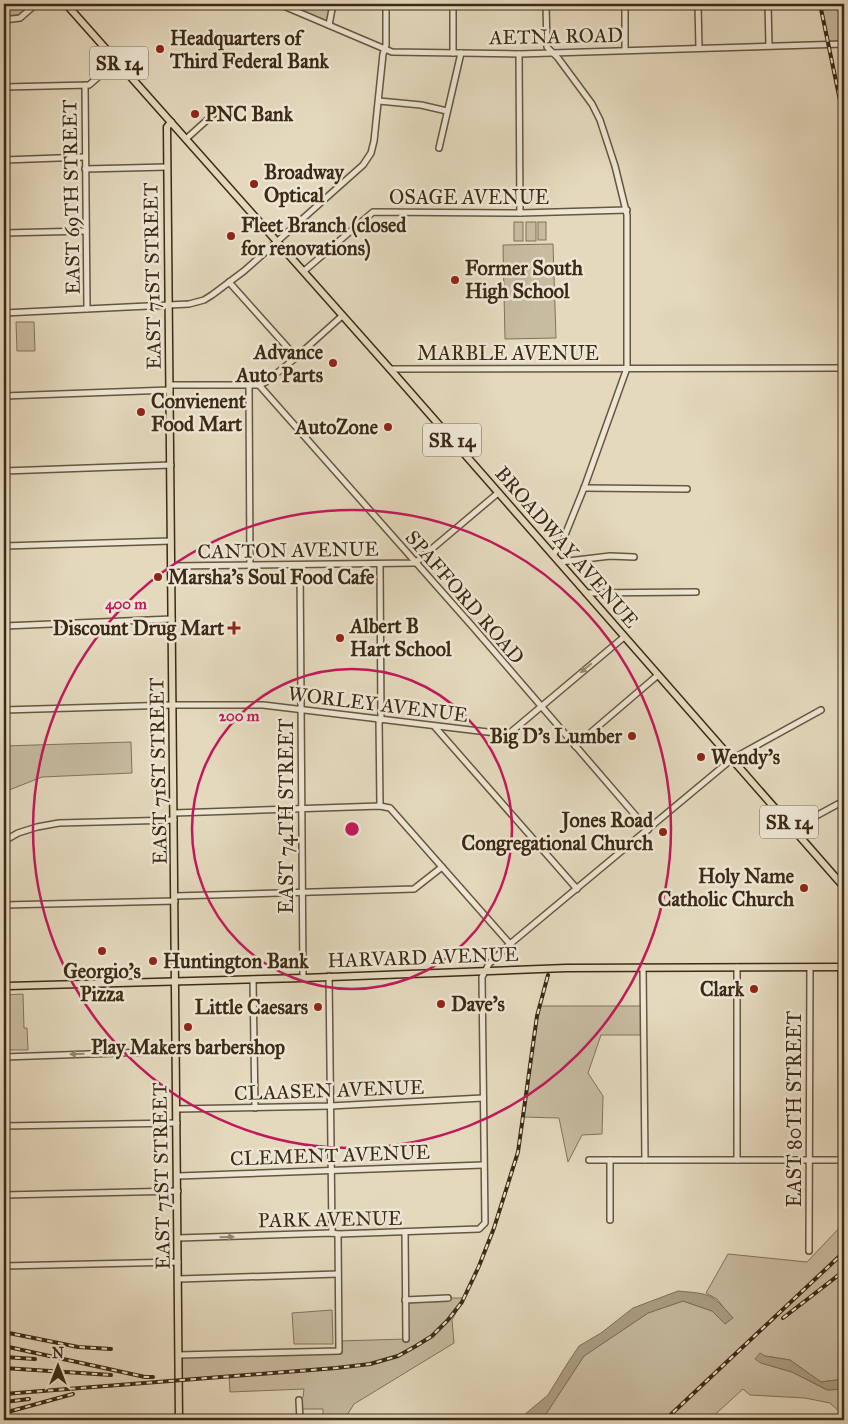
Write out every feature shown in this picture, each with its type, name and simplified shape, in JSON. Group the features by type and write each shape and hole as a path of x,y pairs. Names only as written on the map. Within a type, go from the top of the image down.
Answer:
{"main road":[{"name":"BROADWAY AVENUE","path":"66,4 304,271 843,884"},
{"name":"EAST 71ST STREET","path":"171,122 167,127 167,167 179,1420"},
{"name":"HARVARD AVENUE","path":"4,988 8,986 303,978 484,970 643,967 843,967"}],"street":[{"path":"4,20 20,18 36,4"},
{"name":"AETNA ROAD","path":"279,4 392,52 519,54 844,44"},
{"path":"329,25 333,4"},
{"path":"4,313 181,306 195,303 208,297 229,282 363,165 372,147 379,101 386,45 386,4"},
{"path":"453,4 453,53"},
{"path":"546,4 547,47 558,58 592,104 600,120 627,210 628,306 626,368 584,488 563,540 553,554"},
{"path":"625,4 625,50"},
{"path":"698,4 699,48"},
{"path":"768,4 768,46"},
{"path":"439,148 461,53"},
{"path":"519,54 520,213"},
{"path":"4,88 85,85 92,83 117,61"},
{"name":"EAST 69TH STREET","path":"85,85 87,309"},
{"path":"379,101 421,105 447,111"},
{"path":"186,138 217,111"},
{"path":"4,160 86,157"},
{"path":"85,169 167,167"},
{"name":"OSAGE AVENUE","path":"304,271 373,212 520,213 627,210"},
{"path":"4,233 86,231"},
{"path":"229,282 296,357"},
{"path":"4,396 170,387 259,385 266,382 342,316"},
{"name":"MARBLE AVENUE","path":"390,369 838,368"},
{"path":"249,385 250,566"},
{"name":"SPAFFORD ROAD","path":"259,385 648,830"},
{"path":"4,471 171,465"},
{"path":"584,488 687,489"},
{"path":"415,563 498,493"},
{"path":"4,546 172,541"},
{"path":"560,562 610,556 634,557"},
{"name":"CANTON AVENUE","path":"172,566 415,563"},
{"path":"380,564 380,806"},
{"name":"EAST 74TH STREET","path":"300,565 303,978"},
{"path":"586,593 696,592"},
{"path":"4,626 172,619"},
{"name":"WORLEY AVENUE","path":"4,710 173,705 262,705 435,727 508,734 624,636"},
{"path":"575,746 658,675"},
{"path":"483,1165 482,977 484,970 510,944 732,759 821,710"},
{"path":"435,727 577,889"},
{"path":"794,828 838,804"},
{"path":"4,841 18,833 60,823 301,809 380,806 390,808 510,944"},
{"path":"4,906 302,891 414,889 442,867"},
{"path":"643,967 644,1160"},
{"path":"737,967 737,1160"},
{"name":"EAST 80TH STREET","path":"809,1251 810,967"},
{"path":"842,1216 843,967"},
{"path":"329,976 332,1233"},
{"path":"253,979 255,1108"},
{"path":"4,1056 176,1051"},
{"name":"CLAASEN AVENUE","path":"177,1109 330,1106 483,1098"},
{"path":"4,1126 177,1123"},
{"path":"589,1160 842,1160"},
{"path":"610,1160 610,1220"},
{"name":"CLEMENT AVENUE","path":"178,1176 483,1165"},
{"name":"PARK AVENUE","path":"178,1238 479,1229 485,1223 483,1165"},
{"path":"4,1195 178,1191"},
{"path":"404,1232 406,1339"},
{"path":"179,1355 339,1351 338,1234"},
{"path":"4,1266 178,1262"},
{"path":"179,1279 338,1274"},
{"path":"405,1300 448,1298"},
{"path":"299,1400 300,1420"}],"shaded area":[{"path":"4,4 31,4 19,15 4,16"},
{"path":"279,4 333,4 329,25"},
{"path":"820,4 844,4 844,44 828,45"},
{"path":"4,167 8,167 9,193 4,193"},
{"path":"514,222 523,222 523,241 514,241"},
{"path":"526,222 536,222 536,241 526,241"},
{"path":"538,222 546,222 546,240 538,240"},
{"path":"553,244 556,338 505,339 503,245"},
{"path":"16,322 34,322 35,351 17,351"},
{"path":"131,742 132,773 42,777 4,792 4,746"},
{"path":"23,994 24,1028 27,1028 28,1050 5,1050 4,995"},
{"path":"539,1006 644,1006 644,1035 601,1035 588,1073 603,1096 602,1134 582,1135 568,1162 559,1118 523,1117"},
{"path":"844,1223 844,1379 821,1382 790,1360 765,1356 761,1363 792,1372 827,1390 844,1389 844,1416 830,1403 805,1398 750,1395 743,1389 709,1420 539,1420 546,1414 584,1356 648,1313 683,1301 712,1311 725,1324 732,1318 717,1299 706,1293 728,1254 807,1262"},
{"path":"678,1291 710,1296 733,1318 725,1324 712,1311 683,1301 648,1313 584,1356 546,1414 539,1420 518,1420 548,1395 579,1346 601,1333 633,1308"},
{"path":"464,1298 452,1320 454,1343 354,1404 344,1420 323,1420 323,1409 299,1409 299,1400 303,1397 304,1389 230,1392 229,1376 179,1380 179,1355 338,1351 339,1341 406,1339 405,1300"},
{"path":"332,1310 333,1344 294,1344 292,1313"},
{"path":"760,1353 765,1356 790,1360 821,1382 844,1379 844,1389 828,1390 792,1372 761,1363 755,1359"}],"railway":[{"path":"820,4 844,120"},
{"path":"4,1394 370,1364 398,1356 432,1336 462,1302 494,1228 518,1152 537,1016 548,975"},
{"path":"665,1420 844,1252"},
{"path":"783,1318 844,1271"},
{"path":"4,1332 78,1347 111,1349"},
{"path":"4,1346 145,1377 153,1377"},
{"path":"4,1357 35,1359"},
{"path":"4,1368 111,1375"},
{"path":"4,1413 73,1394"},
{"path":"4,1402 29,1399"}],"place":[{"name":"Headquarters of Third Federal Bank","path":"160,49"},
{"name":"PNC Bank","path":"195,114"},
{"name":"Broadway Optical","path":"254,184"},
{"name":"Fleet Branch (closed for renovations)","path":"231,236"},
{"name":"Former South High School","path":"455,280"},
{"name":"Advance Auto Parts","path":"333,363"},
{"name":"Convienent Food Mart","path":"141,412"},
{"name":"AutoZone","path":"388,427"},
{"name":"Marsha's Soul Food Cafe","path":"158,577"},
{"name":"Discount Drug Mart","path":"234,628"},
{"name":"Albert B Hart School","path":"340,638"},
{"name":"Big D's Lumber","path":"632,736"},
{"name":"Wendy's","path":"701,757"},
{"name":"Jones Road Congregational Church","path":"663,832"},
{"name":"Holy Name Catholic Church","path":"804,888"},
{"name":"Georgio's Pizza","path":"102,951"},
{"name":"Huntington Bank","path":"153,961"},
{"name":"Clark","path":"754,989"},
{"name":"Dave's","path":"441,1004"},
{"name":"Little Caesars","path":"318,1007"},
{"name":"Play Makers barbershop","path":"188,1027"}]}
